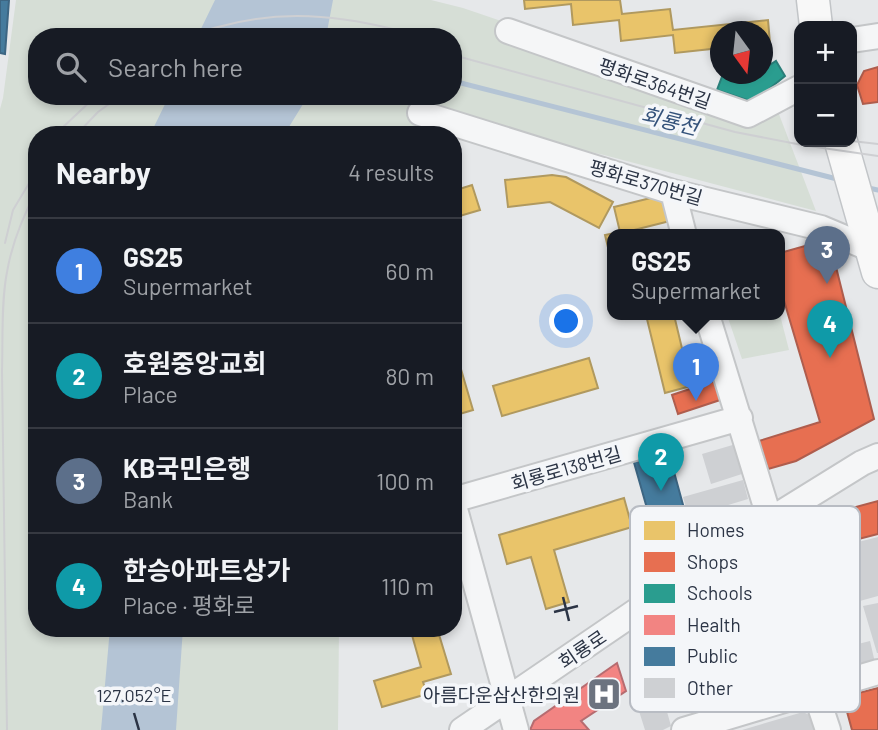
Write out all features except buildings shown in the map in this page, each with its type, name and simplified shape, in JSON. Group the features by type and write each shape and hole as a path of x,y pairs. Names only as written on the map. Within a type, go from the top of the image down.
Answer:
{"main road":[{"path":"813,0 815,21"},
{"path":"842,147 874,261"}],"street":[{"name":"평화로364번길","path":"509,31 748,115 794,91"},
{"path":"857,39 878,36"},
{"name":"평화로370번길","path":"420,113 462,126"},
{"name":"평화로370번길","path":"462,126 673,192 821,228 874,261"},
{"path":"673,192 682,229"},
{"path":"709,320 766,506"},
{"name":"회룡로138번길","path":"462,498 740,418"},
{"name":"회룡로","path":"793,506 878,456"},
{"name":"회룡로138번길","path":"462,534 516,730"},
{"name":"회룡로","path":"462,730 630,616"},
{"path":"860,677 878,672"},
{"path":"684,730 743,712"},
{"path":"822,712 828,730"}],"shaded area":[{"path":"16,0 431,0 463,8 732,99 777,109 816,211 604,155 467,124 28,126 28,637 339,637 338,730 0,730 0,109"},
{"path":"729,320 781,320 789,350 742,359"}],"water":[{"path":"215,0 333,0 328,28 201,28"},
{"path":"165,105 302,105 290,126 154,126"},
{"path":"109,637 182,637 176,730 101,730"}],"waterway":[{"name":"회룡천","path":"462,83 841,180"},
{"name":"회룡천","path":"864,187 878,190"}],"tram line":[{"path":"215,28 270,17 295,16 346,20 389,28"},
{"path":"462,57 735,132 878,156"},
{"path":"64,126 86,105"},
{"path":"85,126 108,105"},
{"path":"857,142 878,144"},
{"path":"5,243 13,210 28,185"},
{"path":"7,730 3,308 12,251 28,209"}],"place":[{"name":"KB국민은행","path":"827,284"},
{"name":"한승아파트상가","path":"830,358"},
{"name":"GS25","path":"696,401"},
{"name":"호원중앙교회","path":"661,491"},
{"name":"아름다운삼산한의원","path":"604,694"}]}
